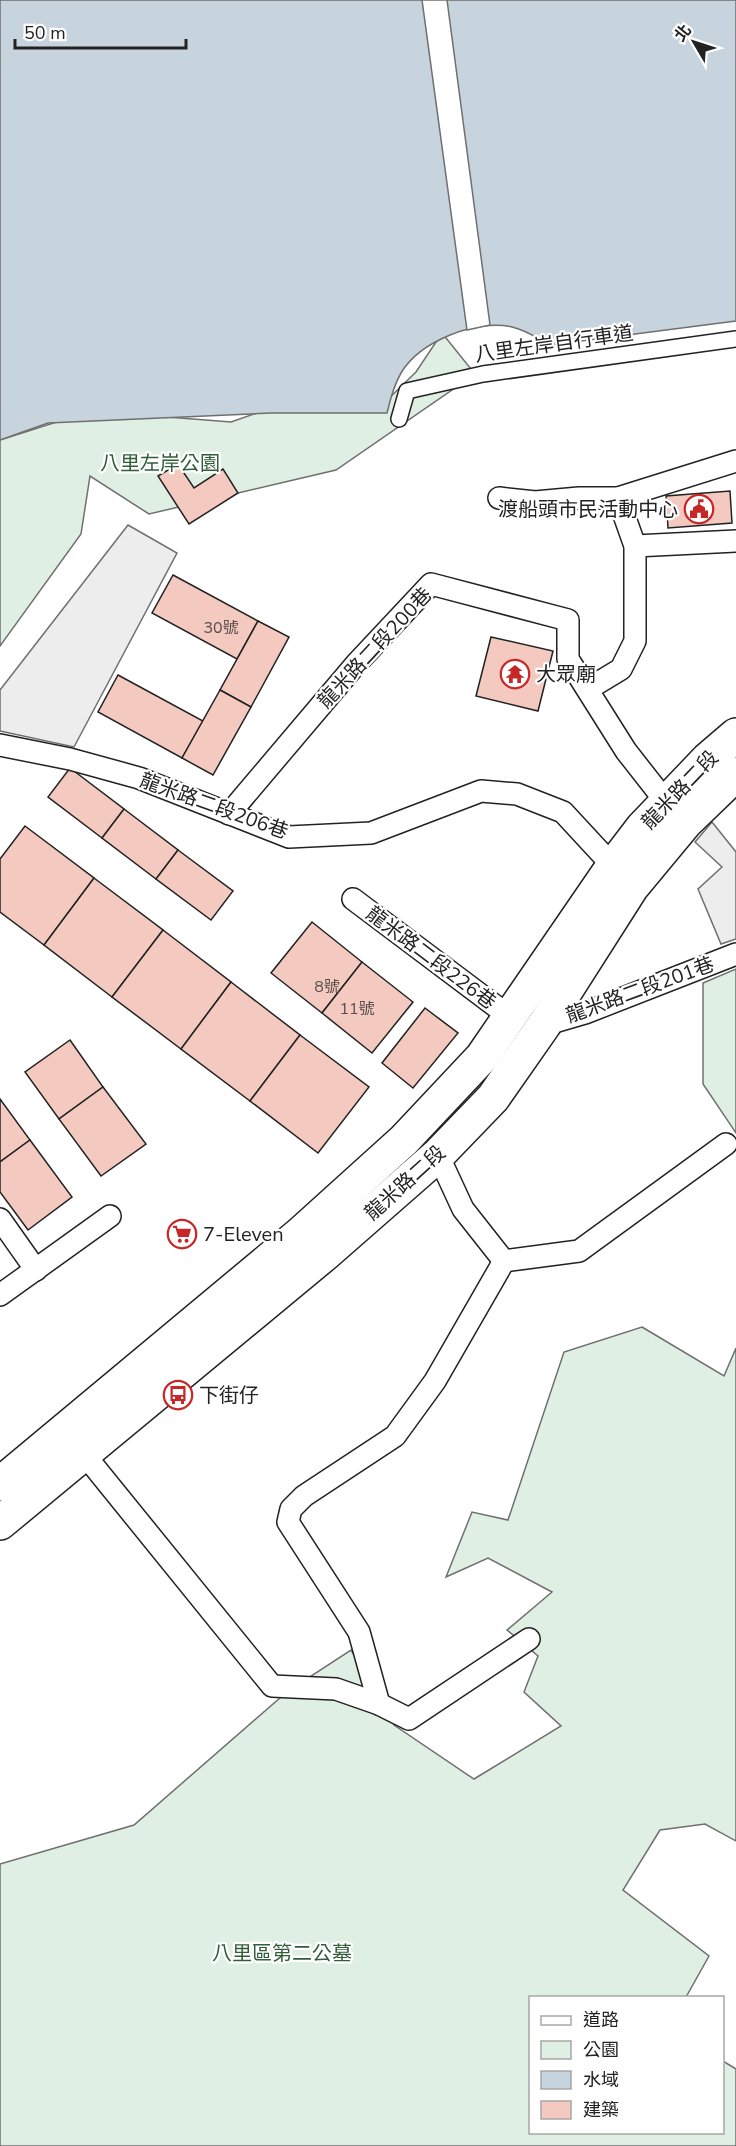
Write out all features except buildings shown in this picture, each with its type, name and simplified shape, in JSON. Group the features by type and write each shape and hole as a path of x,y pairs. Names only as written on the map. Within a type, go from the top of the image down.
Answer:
{"main road":[{"name":"龍米路二段","path":"0,1484 300,1234 404,1140 482,1056 613,866 642,828 708,759 736,735"},
{"name":"龍米路二段","path":"0,1523 325,1254 438,1155 493,1098 544,1025 632,887 686,822 736,774"},
{"path":"510,1017 544,1025"}],"street":[{"name":"八里左岸自行車道","path":"399,419 407,391 483,374 736,339"},
{"path":"499,498 535,502 579,498 618,498 736,461"},
{"path":"588,689 621,669 635,641 635,546 618,498"},
{"path":"635,546 736,541"},
{"name":"龍米路二段200巷","path":"229,814 356,664 431,584 568,620 568,659 626,751 666,802"},
{"name":"龍米路二段206巷","path":"0,745 70,759 139,778 289,837 371,833 481,791 517,794 563,812 613,866"},
{"name":"龍米路二段226巷","path":"353,900 510,1017"},
{"name":"龍米路二段201巷","path":"544,1025 585,1013 736,954"},
{"path":"504,1261 579,1251 726,1144"},
{"path":"438,1155 463,1209 504,1261"},
{"path":"0,1295 110,1216"},
{"path":"0,1219 36,1270"},
{"path":"379,1704 359,1632 288,1521 291,1509 304,1496 395,1436 435,1381 504,1261"},
{"path":"84,1454 272,1686 336,1689 379,1704 410,1719 529,1640"}],"green space":[{"name":"八里左岸公園","path":"442,333 475,374 336,470 149,514 90,476 81,534 0,646 0,440 91,411 231,422 308,395 382,405 416,372"},
{"path":"736,969 736,1133 703,1084 703,983"},
{"name":"八里區第二公墓","path":"642,1327 724,1376 736,1348 736,1841 705,1824 660,1830 623,1890 709,1956 687,1996 529,1996 529,2134 724,2134 724,2062 736,2069 736,2146 0,2146 0,1864 134,1825 288,1691 351,1650 394,1725 474,1779 561,1726 524,1692 538,1656 507,1630 552,1592 488,1558 446,1577 472,1512 508,1520 564,1352"}],"shaded area":[{"path":"128,525 177,553 74,747 0,731 0,690"},
{"path":"712,822 736,852 736,939 721,944 698,889 722,867 695,842"}],"water":[{"path":"0,0 736,0 736,321 550,345 517,328 498,325 482,326 450,335 421,351 396,382 387,413 271,413 48,423 0,440"}],"pier":[{"path":"422,0 447,0 490,325 467,330"}],"place":[{"name":"渡船頭市民活動中心","path":"699,509"},
{"name":"大眾廟","path":"515,674"},
{"name":"7-Eleven","path":"182,1234"},
{"name":"下街仔","path":"178,1395"}]}
